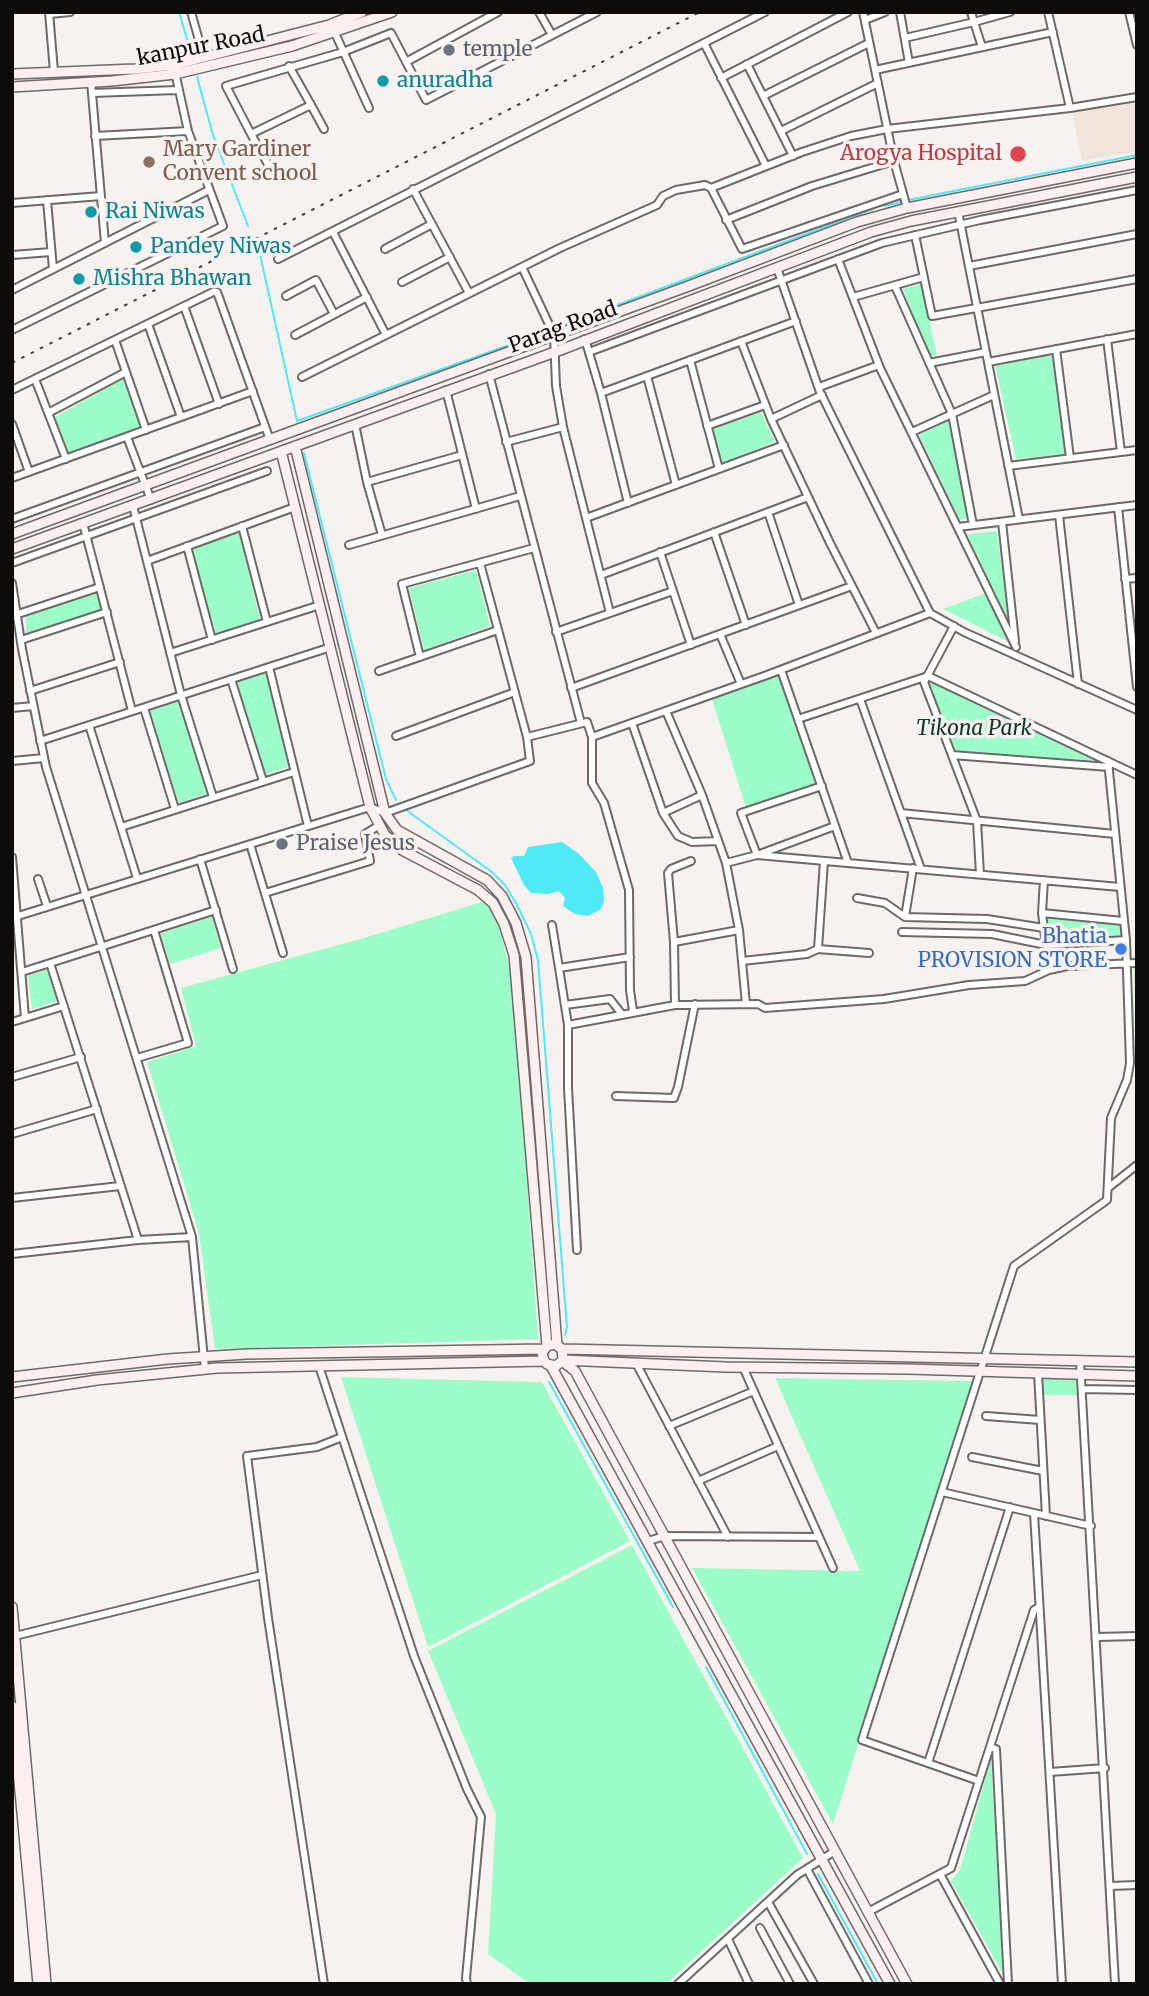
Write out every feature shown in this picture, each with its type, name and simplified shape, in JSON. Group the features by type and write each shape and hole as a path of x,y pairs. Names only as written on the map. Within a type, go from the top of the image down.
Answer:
{"street":[{"path":"64,84 58,72 49,13 70,12"},
{"path":"191,12 204,58"},
{"path":"12,74 174,69 204,58 330,25 362,12"},
{"name":"kanpur Road","path":"12,87 91,82 237,60 335,33 391,12"},
{"path":"406,62 498,12"},
{"path":"539,12 552,35"},
{"path":"274,175 226,86 343,52 391,33 426,100 597,12"},
{"path":"278,259 765,12"},
{"path":"721,78 848,12"},
{"path":"885,12 864,16 894,161 907,208"},
{"path":"900,12 909,63"},
{"path":"971,12 982,47"},
{"path":"905,38 1010,12"},
{"path":"1048,12 1070,108"},
{"path":"1129,12 1137,45"},
{"path":"875,70 1053,32"},
{"path":"335,33 369,107"},
{"path":"704,43 766,166"},
{"path":"763,96 869,43"},
{"path":"747,64 793,156"},
{"path":"289,66 324,129"},
{"path":"12,330 223,226 188,131 174,69"},
{"path":"91,82 105,243"},
{"path":"781,131 878,83"},
{"path":"92,93 177,90"},
{"path":"302,377 522,267 657,205 663,196 676,190 705,186 711,188 851,136 887,128 1070,108 1137,97"},
{"path":"251,134 311,105"},
{"path":"96,136 188,131"},
{"path":"726,219 812,186 894,161"},
{"name":"Parag Road","path":"12,534 51,512 268,434 301,428 882,215 1137,163"},
{"name":"Parag Road","path":"12,549 555,352 886,228 958,211 1137,177"},
{"path":"711,188 742,249 903,194"},
{"path":"413,189 469,293"},
{"path":"12,290 209,190"},
{"path":"589,352 882,243 1137,190"},
{"path":"12,203 101,196"},
{"path":"47,200 53,269"},
{"path":"878,202 886,228"},
{"path":"958,211 1019,519"},
{"path":"385,249 432,224"},
{"path":"333,232 386,333"},
{"path":"969,266 1137,234"},
{"path":"782,235 787,249"},
{"path":"915,235 932,316 1137,279"},
{"path":"12,255 51,252"},
{"path":"402,282 450,257"},
{"path":"838,259 879,365 1015,651"},
{"path":"522,267 554,335 563,427 611,613"},
{"path":"777,268 822,395 930,613 1137,710"},
{"path":"853,297 924,278"},
{"path":"286,296 316,280 334,314"},
{"path":"895,286 952,414 973,525"},
{"path":"12,390 217,292 268,434"},
{"path":"295,335 367,297"},
{"path":"184,306 219,404"},
{"path":"601,393 796,321"},
{"path":"148,324 181,417"},
{"path":"988,362 1137,334"},
{"path":"585,339 628,503"},
{"path":"1107,339 1121,452"},
{"path":"115,340 146,430"},
{"path":"741,341 771,418 877,633"},
{"path":"1056,349 1070,458"},
{"path":"929,363 986,352"},
{"path":"690,360 719,469"},
{"path":"819,387 879,365"},
{"path":"48,413 126,372"},
{"path":"489,374 581,723"},
{"path":"647,376 676,485"},
{"path":"35,379 66,459"},
{"path":"446,390 476,509"},
{"path":"12,478 253,391"},
{"path":"771,418 822,395"},
{"path":"912,432 994,395"},
{"path":"708,426 765,405"},
{"path":"12,424 29,472"},
{"path":"355,424 382,535"},
{"path":"506,442 563,427"},
{"path":"301,428 305,442"},
{"path":"127,437 151,500"},
{"path":"586,518 784,445"},
{"path":"295,446 385,813 397,830 487,880 502,896 516,923 526,957 553,1347 548,1364 890,1984"},
{"path":"1008,466 1137,450"},
{"path":"281,451 370,807 378,826 402,850 478,890 493,902 511,944 519,1000 553,1347 575,1371 907,1984"},
{"path":"367,482 462,454"},
{"path":"12,563 267,471"},
{"path":"349,545 520,496"},
{"path":"601,575 808,497"},
{"path":"12,519 51,512 79,502"},
{"path":"958,527 1137,505"},
{"path":"132,506 181,695 213,797"},
{"path":"147,561 295,507"},
{"path":"1118,507 1137,687"},
{"path":"768,512 799,606"},
{"path":"1059,515 1078,684"},
{"path":"1002,522 1015,651"},
{"path":"83,523 132,711"},
{"path":"242,526 267,622"},
{"path":"714,532 746,625"},
{"path":"187,546 212,640"},
{"path":"420,657 402,584 534,548"},
{"path":"660,552 691,645"},
{"path":"18,916 370,807 385,813 530,761 527,737 480,563"},
{"path":"1125,579 1137,578"},
{"path":"12,583 15,615 44,758 192,1237 205,1369"},
{"path":"571,688 852,586"},
{"path":"15,615 100,587"},
{"path":"556,632 673,591"},
{"path":"170,653 320,605"},
{"path":"21,640 107,612"},
{"path":"593,737 930,613"},
{"path":"954,626 925,682 977,821 980,874"},
{"path":"379,671 498,630"},
{"path":"720,634 741,684"},
{"path":"40,741 331,647"},
{"path":"30,691 120,662"},
{"path":"269,667 308,826"},
{"path":"781,670 848,863"},
{"path":"798,719 928,676 1108,764 1137,775"},
{"path":"231,679 263,782"},
{"path":"396,736 515,692"},
{"path":"860,699 901,813 917,869 905,917"},
{"path":"12,708 33,706"},
{"path":"144,708 175,809"},
{"path":"666,711 702,794 726,863 739,930 746,1003"},
{"path":"527,737 587,722 593,737 592,783 604,803 629,890 630,990 633,1011"},
{"path":"632,723 663,813 678,836 685,841 719,841"},
{"path":"89,725 137,878"},
{"path":"952,755 1108,764"},
{"path":"12,761 44,758"},
{"path":"979,1781 862,1741 1014,1266 1107,1200 1111,1118 1127,1080 1130,1059 1126,940 1108,764"},
{"path":"121,827 293,772"},
{"path":"757,855 741,813 822,786"},
{"path":"663,813 702,794"},
{"path":"901,813 1115,834"},
{"path":"265,893 370,861 365,834 378,826"},
{"path":"726,863 757,855 835,826"},
{"path":"250,844 283,953"},
{"path":"757,855 1120,887"},
{"path":"12,857 25,1018"},
{"path":"200,859 233,969"},
{"path":"675,1005 674,942 668,873 671,869 691,861"},
{"path":"818,949 824,861"},
{"path":"38,879 47,906"},
{"path":"1044,880 1042,914 1046,945"},
{"path":"857,898 885,903 905,917 987,919 1044,928"},
{"path":"22,972 216,910"},
{"path":"1042,914 1123,921"},
{"path":"552,925 568,1025 568,1088 577,1250"},
{"path":"137,1058 188,1043 154,930"},
{"path":"674,942 739,930"},
{"path":"902,932 992,934 1046,945 1126,940"},
{"path":"742,961 807,954 818,949 869,953"},
{"path":"559,968 630,957"},
{"path":"50,963 138,1240"},
{"path":"568,1025 675,1005 746,1003 765,1008 884,999 969,985 1025,981 1049,970 1067,966 1137,963"},
{"path":"565,1005 610,999 621,1013"},
{"path":"616,1096 674,1098 695,1004"},
{"path":"12,1022 64,1006"},
{"path":"1130,1059 1137,1054"},
{"path":"12,1077 80,1057"},
{"path":"12,1134 97,1109"},
{"path":"1108,1188 1137,1165"},
{"path":"12,1198 120,1185"},
{"path":"12,1254 192,1237"},
{"path":"12,1377 167,1359 553,1347 1137,1362"},
{"path":"1080,1360 1105,1768 1115,1984"},
{"path":"12,1393 97,1380 205,1369 548,1364 563,1361 1137,1376"},
{"path":"636,1363 728,1537"},
{"path":"319,1366 414,1656 467,1789 481,1817 467,1984"},
{"path":"743,1367 833,1568"},
{"path":"1038,1373 1046,1516"},
{"path":"1082,1389 1137,1390"},
{"path":"670,1426 754,1391"},
{"path":"986,1416 1040,1420"},
{"path":"324,1984 262,1575 247,1456 317,1447 342,1437"},
{"path":"698,1481 778,1446"},
{"path":"972,1457 1043,1471"},
{"path":"942,1492 1091,1526"},
{"path":"928,1763 1010,1507"},
{"path":"1034,1513 1062,1984"},
{"path":"648,1541 665,1536 819,1537"},
{"path":"15,1636 262,1575"},
{"path":"12,1607 38,1984"},
{"path":"868,1912 951,1868 1034,1610 1039,1607"},
{"path":"1097,1637 1137,1636"},
{"path":"12,1706 46,1984"},
{"path":"990,1747 996,1749 1008,1984"},
{"path":"1050,1772 1105,1768"},
{"path":"678,1984 768,1902 807,1869 835,1851"},
{"path":"807,1869 869,1984"},
{"path":"940,1874 1000,1984"},
{"path":"1110,1886 1137,1885"},
{"path":"768,1902 814,1984"},
{"path":"760,1928 790,1984"},
{"path":"728,1939 747,1982 739,1984"}],"shaded area":[{"path":"1137,102 1137,151 1082,161 1072,112"}],"green space":[{"path":"921,284 937,355 930,357 903,289"},
{"path":"1053,354 1066,454 1016,459 995,366"},
{"path":"123,379 141,428 69,453 55,417"},
{"path":"761,412 775,442 721,463 713,429"},
{"path":"948,420 968,518 960,520 919,435"},
{"path":"997,531 1008,619 967,534"},
{"path":"239,532 260,620 216,634 191,550"},
{"path":"476,570 490,626 424,650 409,588"},
{"path":"96,593 101,610 26,634 26,616"},
{"path":"986,593 1011,643 943,609"},
{"path":"266,673 288,767 265,774 237,681"},
{"path":"779,674 819,784 746,808 712,699"},
{"name":"Tikona Park","path":"926,679 1013,716 1108,761 952,755"},
{"path":"178,702 208,793 179,803 149,711"},
{"path":"485,901 499,926 513,983 538,1339 215,1349 199,1234 147,1062 196,1046 181,988 360,939"},
{"path":"1042,913 1123,921 1122,937 1045,943"},
{"path":"212,917 221,948 170,964 161,933"},
{"path":"1134,969 1137,969 1135,1049"},
{"path":"47,970 57,1001 32,1009 28,976"},
{"path":"1040,1375 1079,1376 1081,1395 1041,1395"},
{"path":"341,1377 542,1382 630,1541 428,1647"},
{"path":"775,1378 973,1381 833,1824 692,1568 860,1571"},
{"path":"632,1545 803,1858 666,1984 530,1984 488,1954 496,1814 428,1651"},
{"path":"991,1758 1003,1974 951,1881 960,1870"}],"water":[{"path":"562,842 579,854 596,872 603,888 604,901 601,909 588,916 575,914 563,906 565,898 559,891 548,894 531,893 524,885 511,858 524,856 528,847"}],"waterway":[{"path":"179,12 191,53"},
{"path":"197,77 213,135 248,226"},
{"path":"908,200 1137,155"},
{"path":"884,206 902,202"},
{"path":"553,329 873,209"},
{"path":"256,242 297,421 548,331"},
{"path":"304,453 386,779 396,800"},
{"path":"406,810 492,872 505,885 531,934 538,960 567,1327 565,1335"},
{"path":"549,1382 673,1607"},
{"path":"706,1667 807,1854"},
{"path":"818,1874 878,1984"}],"railway":[{"path":"12,363 700,12"}],"place":[{"name":"temple","path":"449,50"},
{"name":"anuradha","path":"383,81"},
{"name":"Arogya Hospital","path":"1018,154"},
{"name":"Mary Gardiner Convent school","path":"149,162"},
{"name":"Rai Niwas","path":"91,212"},
{"name":"Pandey Niwas","path":"136,247"},
{"name":"Mishra Bhawan","path":"79,279"},
{"name":"Praise Jesus","path":"282,844"},
{"name":"Bhatia PROVISION STORE","path":"1121,949"}]}
